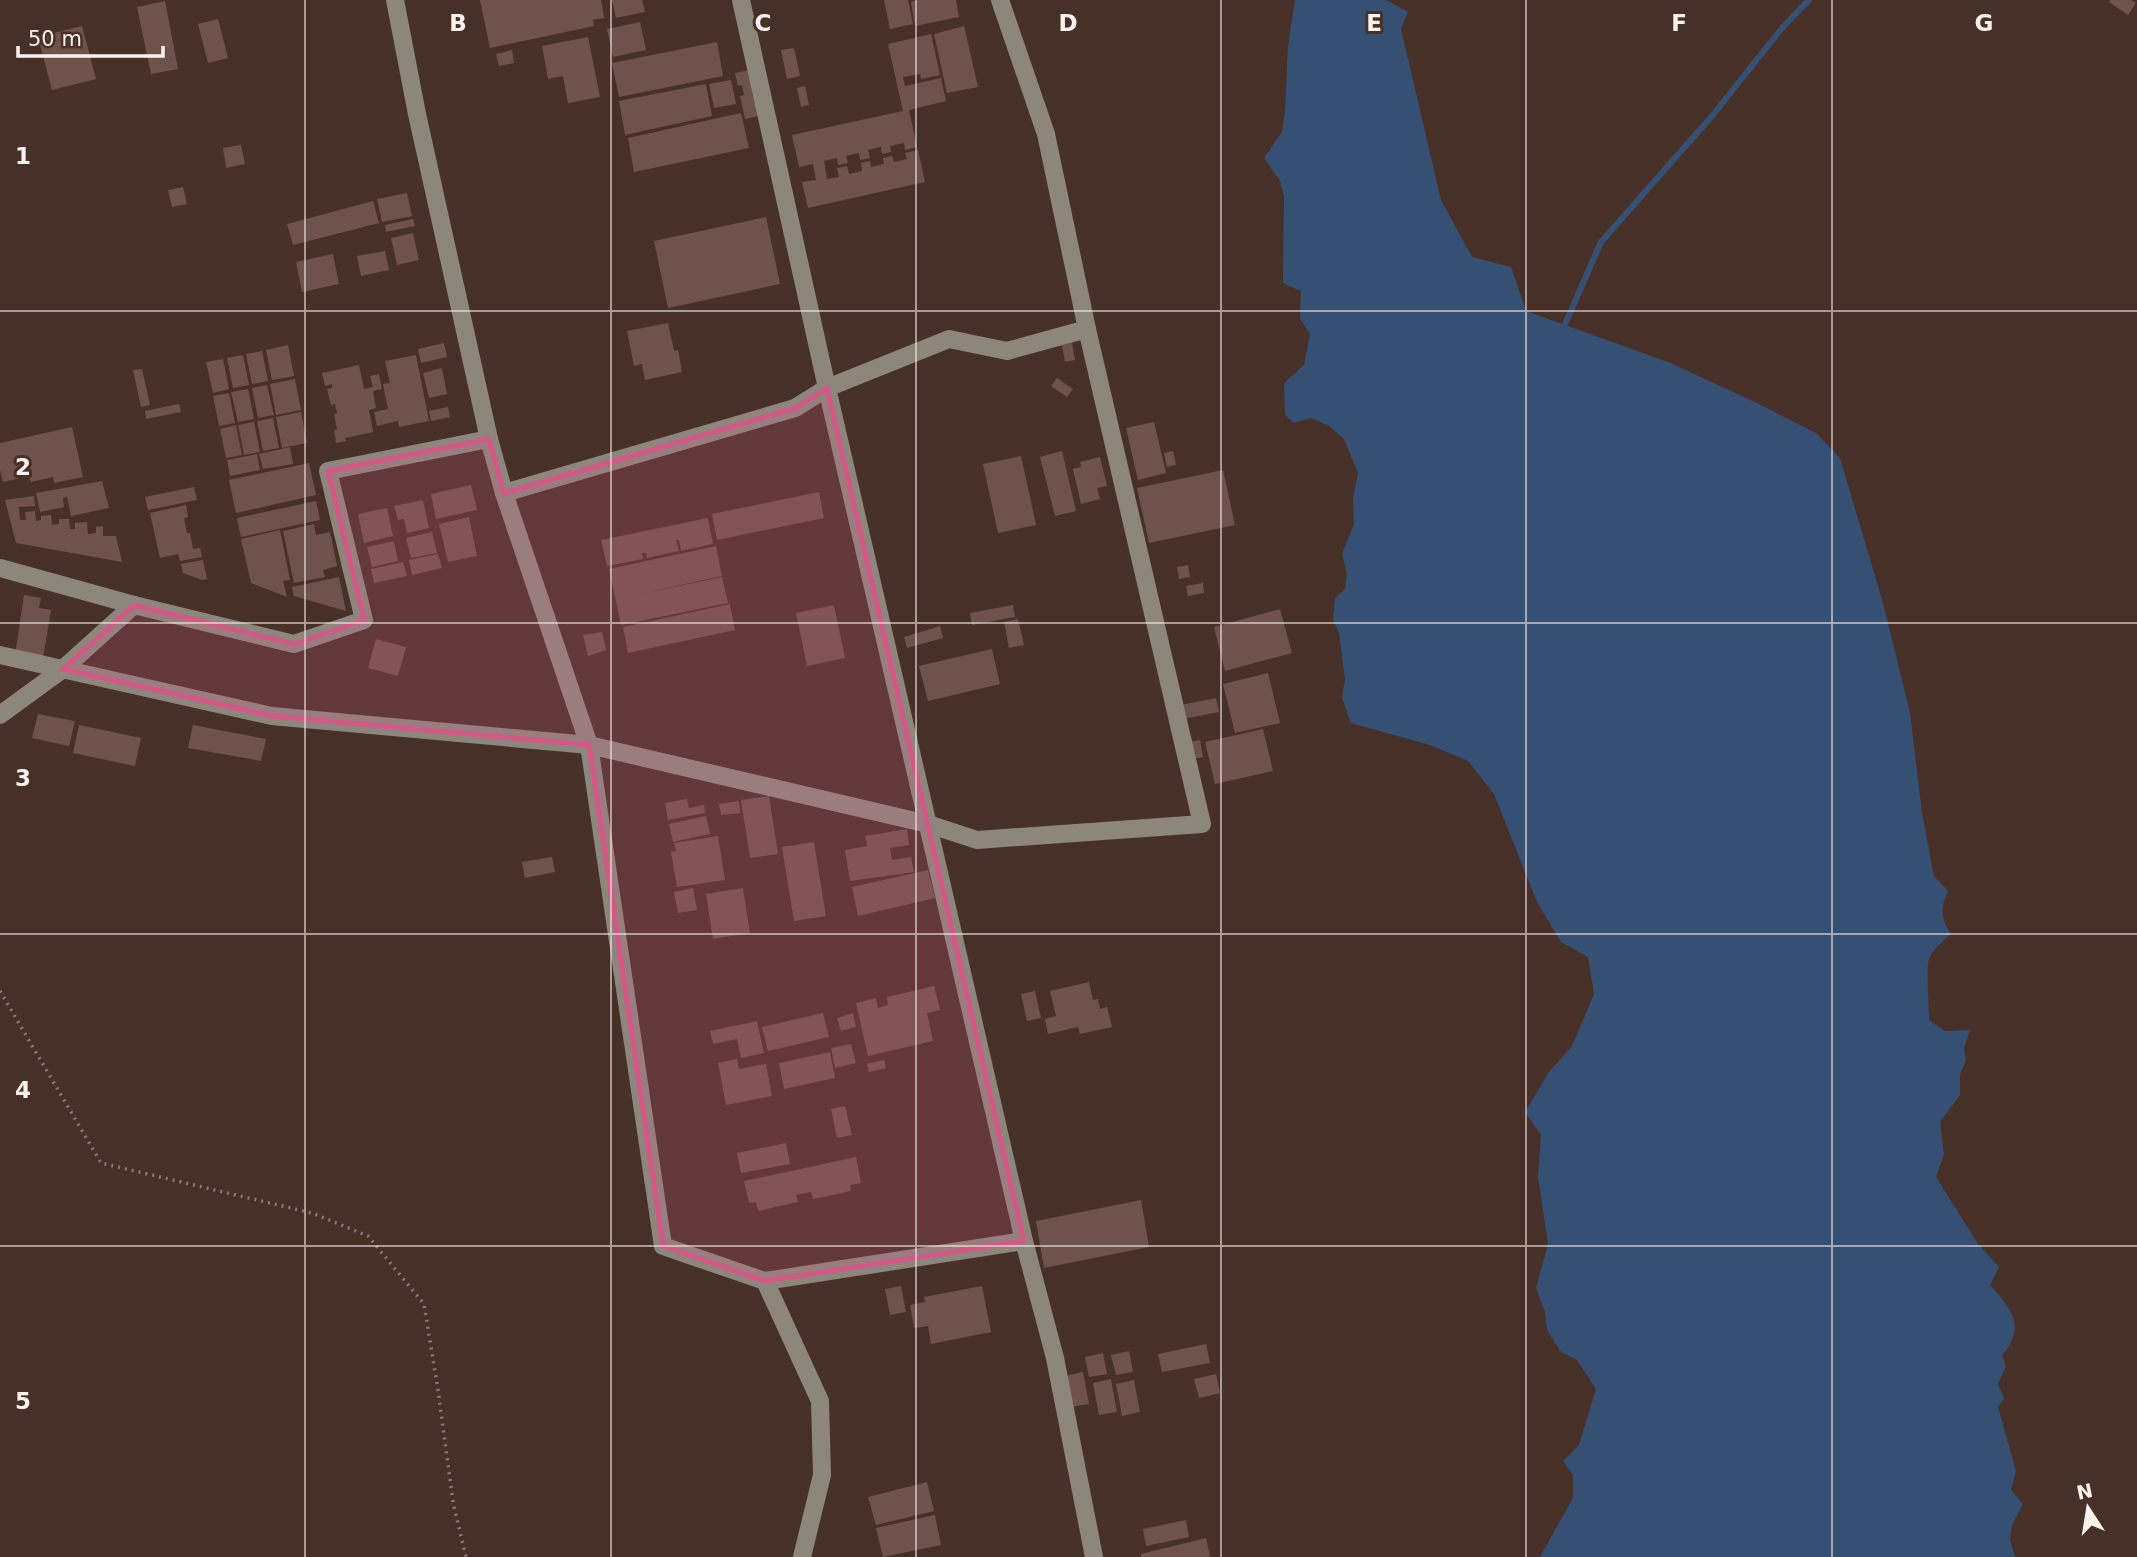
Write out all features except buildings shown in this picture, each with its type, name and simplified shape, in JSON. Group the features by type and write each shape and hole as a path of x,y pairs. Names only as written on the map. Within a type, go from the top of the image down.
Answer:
{"street":[{"path":"395,0 412,90 489,439 504,493 589,745 663,1246 765,1281 1024,1241"},
{"path":"741,0 827,388 1024,1241 1055,1358 1094,1557"},
{"path":"0,655 272,716 589,745 928,824 977,840 1202,824 1087,330 1046,134 1000,0"},
{"path":"504,493 795,408 827,388 949,339 1007,351 1087,330"},
{"path":"0,568 134,605 294,644 364,621 328,471 489,439"},
{"path":"0,715 63,669 134,605"},
{"path":"765,1281 820,1401 822,1475 802,1557"}],"path":[{"path":"0,991 101,1163 312,1213 368,1236 424,1304 439,1390 453,1502 466,1557"}],"highlighted area":[{"path":"827,388 1024,1241 765,1281 663,1246 589,745 272,716 63,669 134,605 294,644 364,620 328,471 489,439 504,493 795,408"}],"water":[{"path":"1295,0 1386,0 1408,12 1401,29 1441,200 1472,257 1511,267 1526,311 1668,362 1755,402 1816,433 1840,458 1883,603 1910,713 1922,813 1934,876 1948,891 1943,913 1951,934 1936,949 1928,963 1929,1020 1945,1031 1970,1030 1964,1048 1966,1060 1960,1074 1960,1095 1940,1122 1944,1155 1936,1177 1978,1244 1999,1267 1990,1285 2010,1310 2015,1327 2010,1345 2002,1355 2006,1366 1998,1384 2004,1398 1998,1407 2016,1471 2011,1490 2023,1504 2012,1525 2010,1540 2015,1557 1540,1557 1573,1498 1573,1475 1563,1461 1579,1445 1596,1389 1577,1360 1561,1352 1547,1330 1545,1312 1536,1288 1548,1244 1538,1176 1541,1135 1525,1112 1549,1072 1572,1046 1594,994 1588,957 1561,942 1537,902 1494,794 1468,761 1430,745 1351,723 1342,698 1345,679 1339,633 1333,619 1335,598 1345,589 1347,573 1342,554 1354,524 1353,498 1358,473 1344,439 1329,426 1311,418 1294,423 1285,415 1284,383 1304,365 1310,334 1300,319 1301,291 1283,283 1284,196 1280,181 1264,158 1282,132 1288,46"}],"waterway":[{"path":"1563,329 1601,242 1712,116 1782,28 1809,0"}]}
